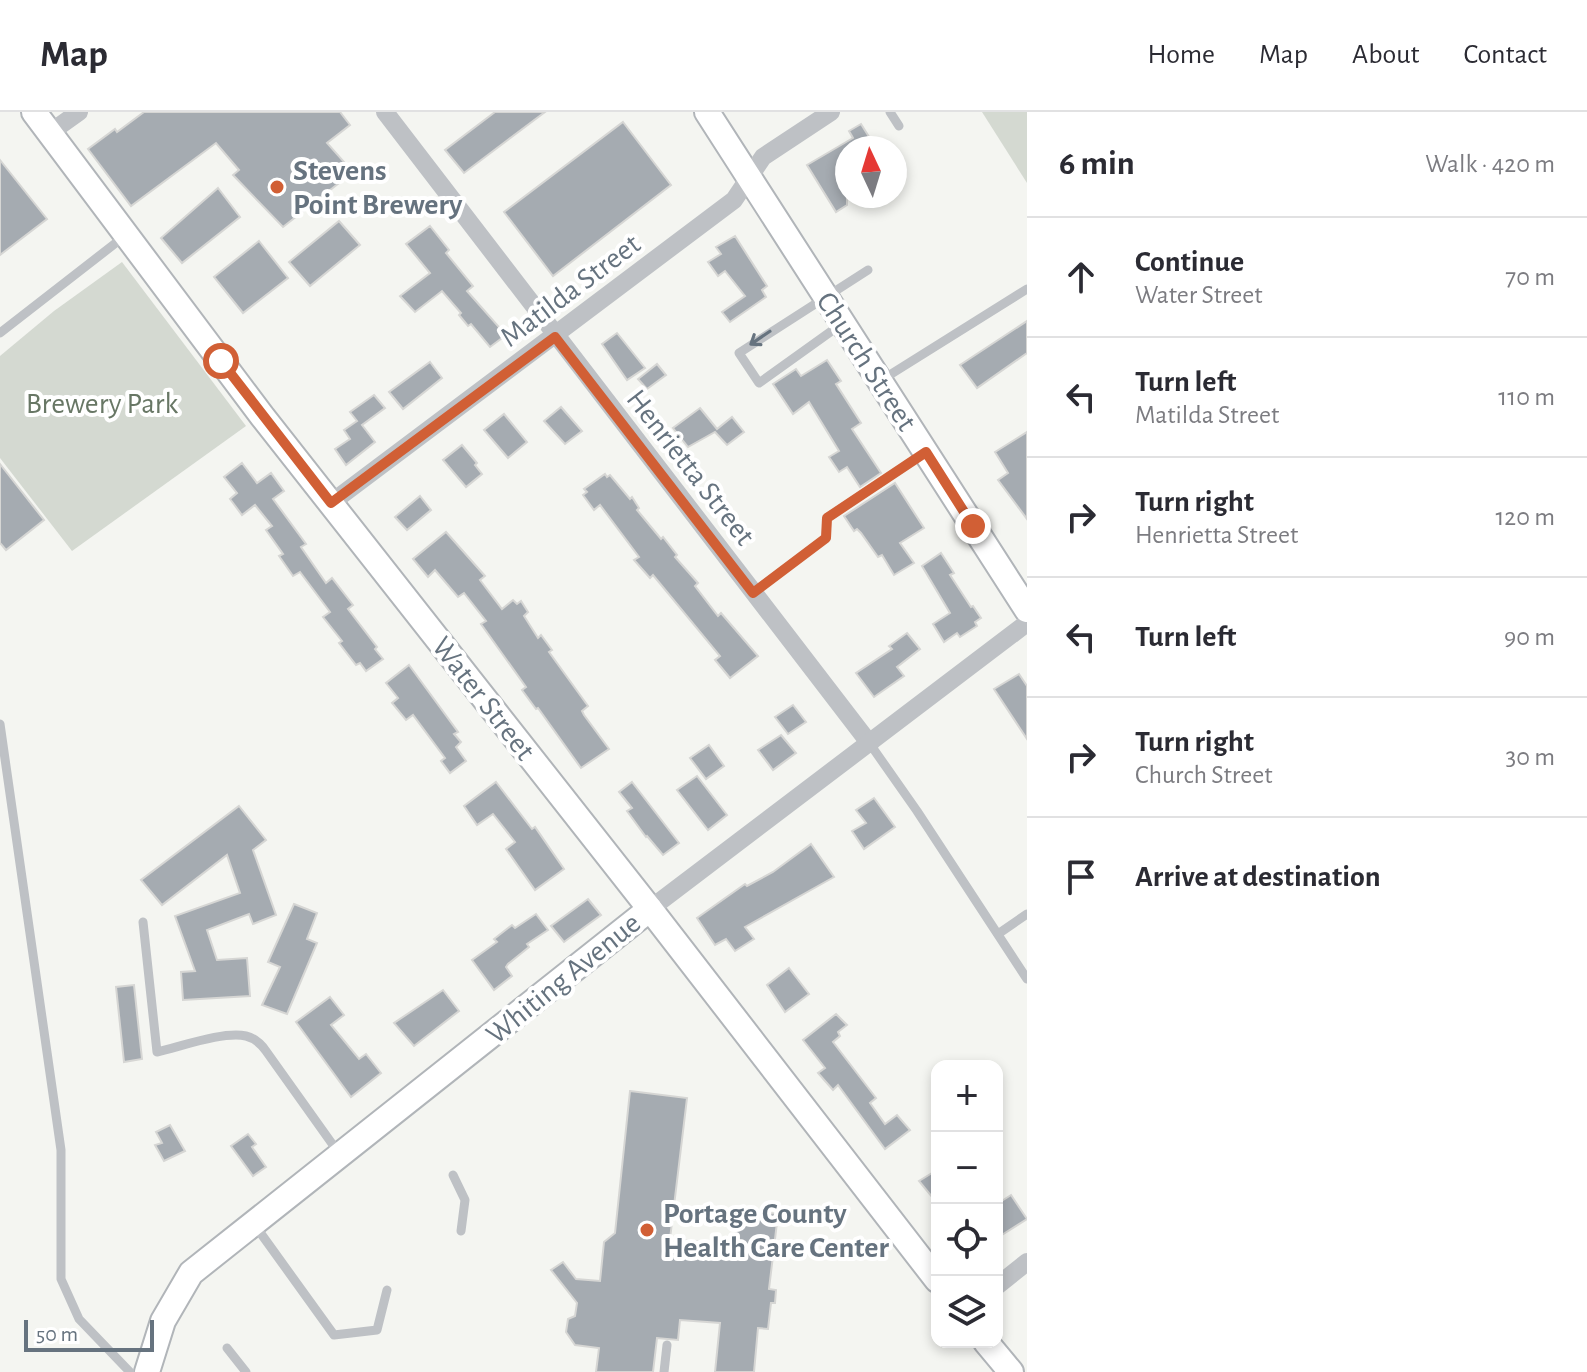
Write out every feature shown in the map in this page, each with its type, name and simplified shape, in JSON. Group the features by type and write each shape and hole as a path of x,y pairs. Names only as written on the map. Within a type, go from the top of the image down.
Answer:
{"street":[{"name":"Water Street","path":"34,112 331,503 934,1276"},
{"path":"51,132 79,112"},
{"name":"Henrietta Street","path":"385,112 870,744"},
{"name":"Church Street","path":"707,112 1027,610"},
{"name":"Matilda Street","path":"331,503 734,200 763,157 831,112"},
{"name":"Whiting Avenue","path":"147,1372 163,1321 191,1273 650,909 1027,623"},
{"path":"1003,1281 1027,1262"},
{"path":"991,1348 1011,1372"}],"lane":[{"path":"890,112 899,126"},
{"path":"0,333 126,235"},
{"path":"843,323 759,383 739,353 868,270"},
{"path":"880,381 1027,289"},
{"path":"753,593 826,538 827,518 926,452"},
{"path":"0,724 61,1150 61,1279 79,1319 130,1372"},
{"name":"Henrietta Street","path":"870,744 1027,979"},
{"path":"998,934 1027,914"},
{"path":"143,922 157,1052 230,1036 254,1039 266,1051 341,1156"},
{"path":"453,1175 465,1200 461,1231"},
{"path":"254,1224 334,1335 377,1330 387,1290"},
{"path":"664,1372 667,1345"},
{"path":"227,1348 246,1372"}],"green space":[{"path":"982,112 1027,112 1027,183"},
{"name":"Brewery Park","path":"122,262 246,426 72,551 0,458 0,356 54,311"}],"building":[{"name":"Stevens Point Brewery","path":"144,112 340,112 350,125 327,143 353,172 283,227 233,175 239,170 216,143 131,206 88,149"},
{"path":"495,112 545,112 464,173 445,150"},
{"path":"623,122 671,185 553,276 504,212"},
{"path":"861,124 868,136 852,136 849,131"},
{"path":"835,149 835,208 842,208 836,212 807,165"},
{"path":"0,160 47,219 0,255"},
{"path":"218,188 240,217 182,263 161,238"},
{"path":"339,221 360,245 310,286 289,262"},
{"path":"430,226 449,250 446,253 473,286 467,291 506,335 490,347 471,324 468,326 442,291 415,312 400,296 430,273 406,244"},
{"path":"735,236 767,286 762,290 766,297 730,322 722,312 745,296 725,271 718,276 708,262 721,254 716,247"},
{"path":"259,241 288,278 243,313 214,277"},
{"path":"1027,321 1027,353 977,388 960,365"},
{"path":"617,333 645,368 627,380 602,344"},
{"path":"827,360 841,381 836,384 861,423 852,429 881,473 860,487 847,467 839,472 829,457 839,451 809,402 793,414 773,384 796,369 801,376"},
{"path":"430,362 442,378 403,409 389,392"},
{"path":"657,364 666,375 647,389 638,379"},
{"path":"374,395 385,408 362,425 375,442 346,465 335,449 350,439 344,430 357,421 350,412"},
{"path":"561,407 582,431 565,444 544,421"},
{"path":"700,408 717,429 732,417 744,432 727,445 715,432 688,447 673,428"},
{"path":"504,414 527,442 508,458 484,430"},
{"path":"1027,432 1027,519 998,480 1008,473 995,452"},
{"path":"462,445 482,474 466,487 443,460"},
{"path":"242,463 257,483 271,473 284,491 273,499 306,544 301,547 326,583 332,578 353,605 348,609 383,659 366,671 360,663 356,665 339,643 342,641 323,617 330,612 300,572 293,576 279,556 283,554 266,530 272,526 255,505 242,515 230,499 237,493 224,477"},
{"path":"0,464 44,520 6,550 0,543"},
{"path":"605,474 607,477 610,475 630,499 632,497 639,508 637,510 677,555 675,557 698,583 695,586 718,616 721,613 758,656 730,678 715,660 720,656 653,575 650,578 634,560 639,557 600,505 594,510 583,495 587,492 584,489"},
{"path":"895,483 924,528 900,543 914,563 894,575 882,555 878,557 844,516"},
{"path":"420,496 431,510 407,530 395,517"},
{"path":"446,532 485,576 480,580 502,609 513,600 517,604 521,601 528,612 524,616 538,638 541,635 552,650 549,652 588,706 582,711 609,749 581,768 522,690 526,687 481,624 486,621 464,593 458,597 435,570 428,577 413,559"},
{"path":"941,553 954,573 950,575 981,618 975,622 977,626 960,637 957,633 944,642 933,624 950,613 922,566"},
{"path":"907,633 920,649 897,667 904,676 874,697 856,673 892,649 889,646"},
{"path":"409,665 458,732 454,734 461,742 456,747 466,761 450,773 441,761 445,758 413,715 406,720 392,703 398,698 386,683"},
{"path":"1019,674 1027,686 1027,739 994,689"},
{"path":"793,705 806,722 788,734 775,717"},
{"path":"781,735 796,753 773,770 758,750"},
{"path":"709,745 724,766 706,779 690,758"},
{"path":"697,776 727,815 708,830 677,790"},
{"path":"496,782 532,829 535,827 564,869 535,890 506,849 515,842 493,814 477,825 464,806"},
{"path":"632,782 679,843 663,855 627,811 632,808 619,792"},
{"path":"874,798 895,827 864,849 852,831 866,823 856,810"},
{"path":"239,806 266,840 253,850 276,915 253,924 249,914 207,930 217,960 247,958 250,996 183,1000 181,972 195,971 175,916 240,893 227,855 162,905 141,880"},
{"path":"811,844 834,877 745,927 754,939 735,951 726,939 715,945 697,918 745,884 747,886 773,872"},
{"path":"588,899 601,915 564,942 551,926"},
{"path":"294,904 317,913 307,939 317,943 287,1014 262,1005 280,967 268,962"},
{"path":"536,914 548,930 527,944 529,947 508,964 506,967 512,976 494,990 472,960 497,942 494,939 512,925 515,928"},
{"path":"789,968 809,994 785,1012 767,985"},
{"path":"134,985 142,1059 124,1062 116,987"},
{"path":"443,990 459,1011 414,1046 394,1023"},
{"path":"330,997 344,1015 331,1025 359,1059 366,1054 381,1073 351,1097 296,1022"},
{"path":"836,1014 847,1025 838,1032 840,1036 833,1042 876,1098 870,1103 885,1124 897,1115 910,1130 885,1149 838,1085 833,1090 818,1073 825,1068 803,1040"},
{"name":"Portage County Health Care Center","path":"630,1091 687,1098 670,1239 734,1245 739,1209 778,1214 769,1289 776,1290 775,1303 771,1303 768,1329 758,1328 754,1372 715,1372 720,1323 680,1320 678,1340 657,1338 653,1372 596,1372 599,1348 575,1345 566,1332 568,1319 575,1316 577,1303 551,1270 563,1262 576,1279 600,1281 604,1242 615,1233"},
{"path":"170,1125 185,1151 164,1161 155,1145 162,1143 156,1132"},
{"path":"248,1134 256,1144 252,1147 266,1167 253,1176 231,1146"},
{"path":"931,1174 931,1196 919,1181"},
{"path":"1011,1195 1027,1219 1003,1234 1003,1204 1003,1200"}],"place":[{"name":"Stevens Point Brewery","path":"277,187"},
{"name":"Portage County Health Care Center","path":"647,1230"}],"route":[{"path":"221,361 331,503 555,337 753,593 821,544 828,533 827,518 926,452 973,526"}]}
